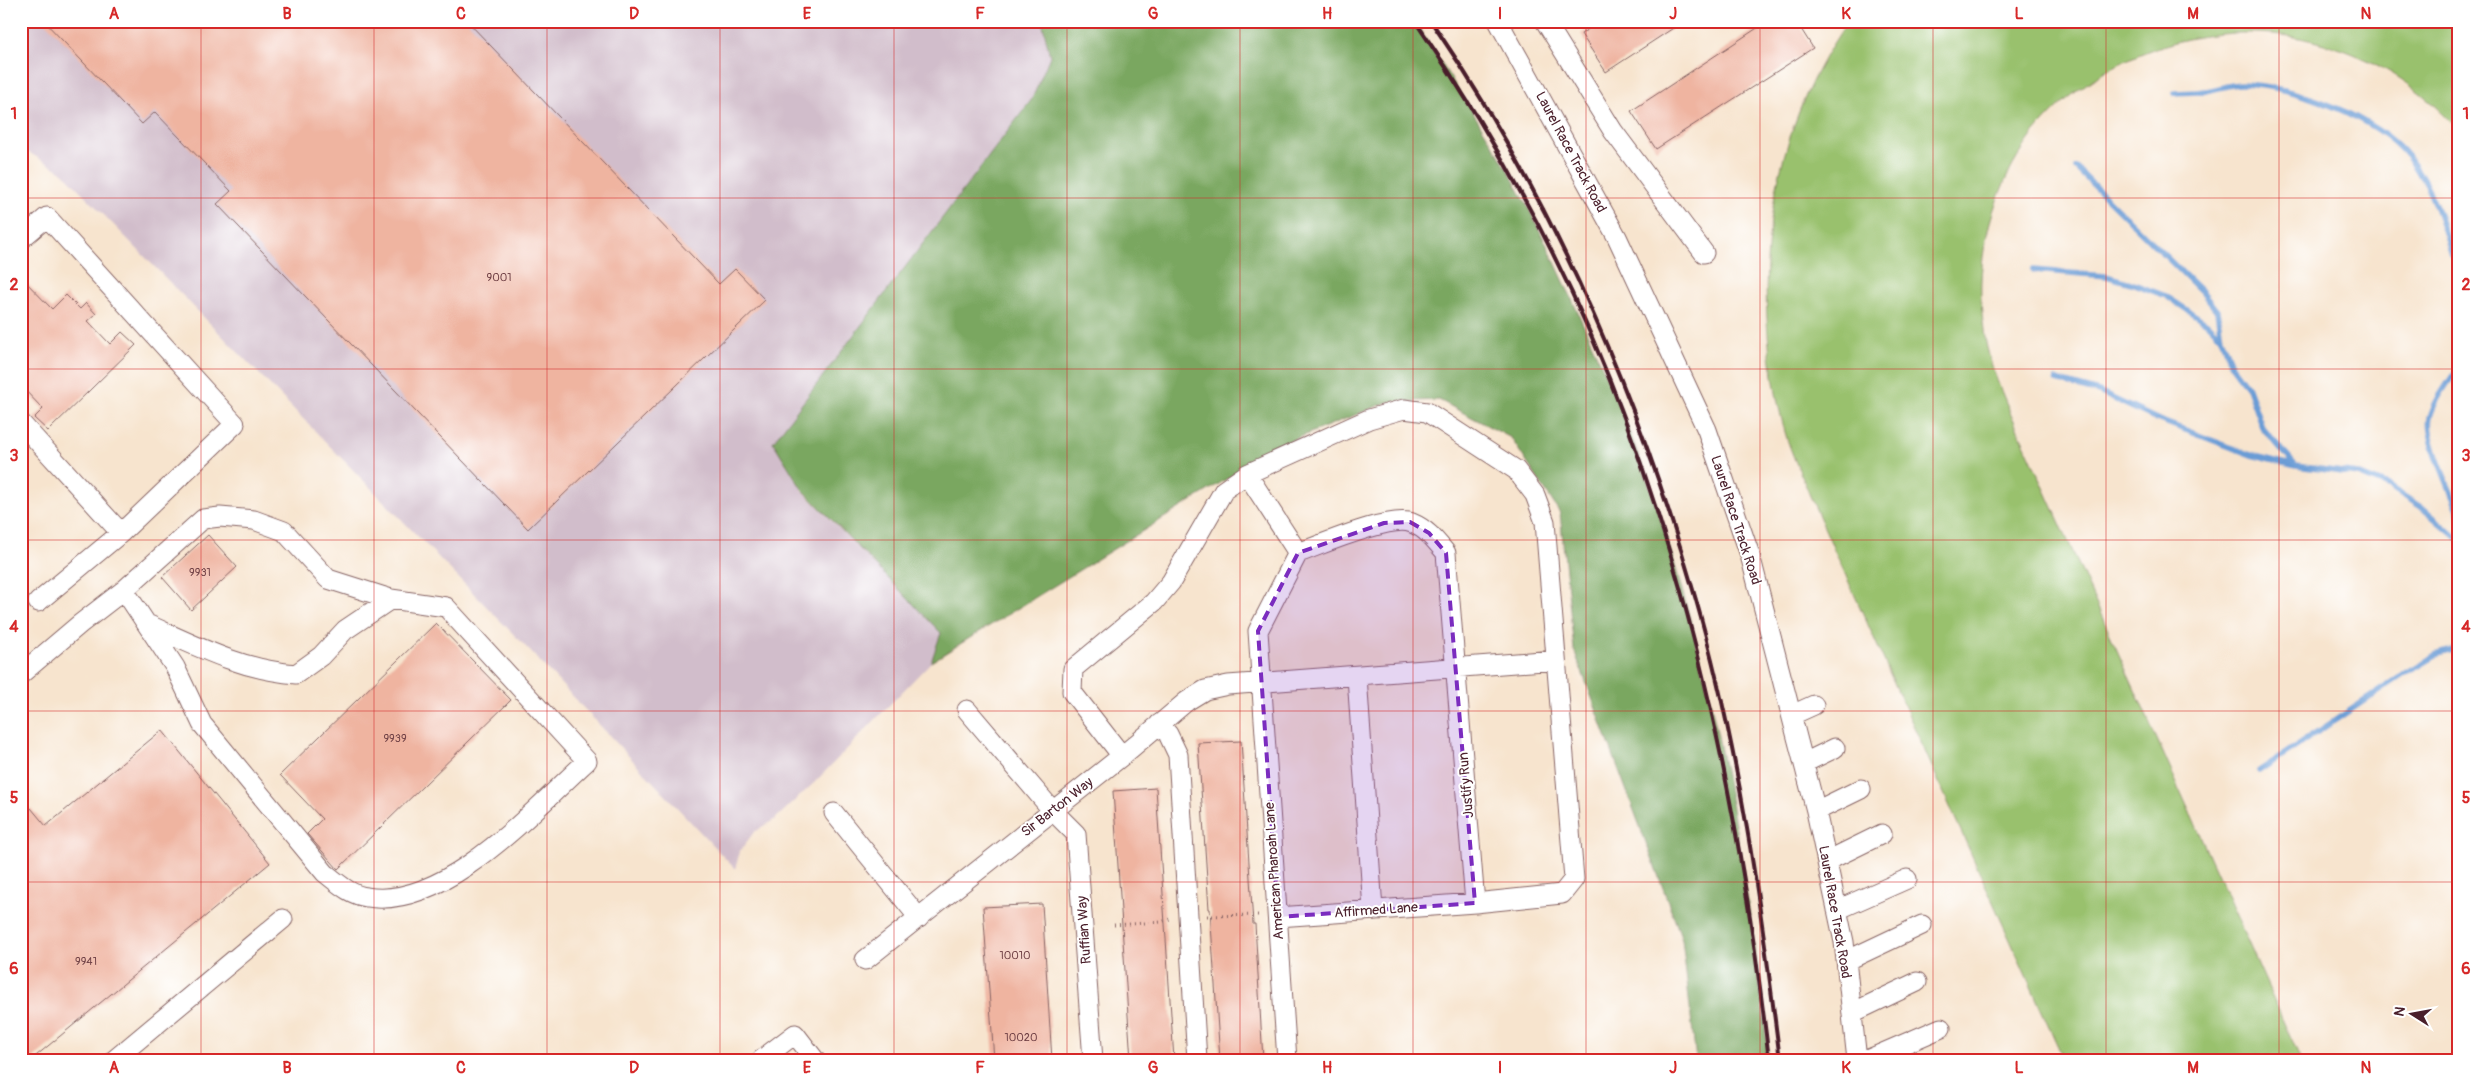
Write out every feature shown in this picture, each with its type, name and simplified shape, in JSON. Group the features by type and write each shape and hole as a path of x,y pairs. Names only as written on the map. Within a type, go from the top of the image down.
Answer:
{"street":[{"name":"Laurel Race Track Road","path":"1498,21 1617,237 1707,430 1750,555 1816,811 1846,961 1857,1060"},
{"path":"1545,21 1613,131 1704,253"},
{"path":"21,239 47,217 235,424 121,533 38,602"},
{"name":"Affirmed Lane","path":"1122,756 1072,692 1073,668 1154,602 1171,582 1224,490 1247,474 1369,419 1404,409 1427,412 1516,470 1535,495 1546,522 1574,879 1562,894 1475,903 1270,916"},
{"path":"21,423 121,533"},
{"path":"1247,474 1298,553"},
{"path":"21,674 124,590 203,519 254,520 284,531 328,579 391,598 446,607 587,761 480,858 426,889 389,898 366,897 348,891 325,873 202,724 175,667 124,590"},
{"name":"Justify Run","path":"1298,553 1384,523 1410,522 1430,533 1446,553 1475,903"},
{"name":"American Pharoah Lane","path":"1287,1060 1270,916 1262,683 1258,631 1298,553"},
{"path":"147,624 226,659 268,672 296,674 321,656 345,630 391,598"},
{"name":"Sir Barton Way","path":"865,960 1122,756 1187,701 1205,690 1228,684 1556,660"},
{"path":"1357,676 1373,910"},
{"path":"1792,715 1814,705"},
{"name":"Ruffian Way","path":"967,710 1052,810 1076,834 1094,1060"},
{"path":"1159,724 1168,734 1178,755 1197,1060"},
{"path":"1804,763 1835,748"},
{"path":"1816,811 1861,789"},
{"path":"834,813 919,918"},
{"path":"1827,861 1882,834"},
{"path":"1837,910 1907,879"},
{"path":"114,1060 283,919"},
{"path":"1846,961 1922,925"},
{"path":"1852,1013 1917,982"},
{"path":"1867,1060 1941,1028"},
{"path":"761,1060 795,1034 815,1060"}],"path":[{"path":"1204,916 1212,918 1270,916"},
{"path":"1114,925 1161,922 1175,918"}],"highlighted area":[{"path":"1410,522 1429,533 1446,553 1475,903 1278,917 1258,631 1298,553 1384,523"}],"shaded area":[{"path":"21,21 1042,21 1050,56 1032,99 773,442 802,490 941,633 931,662 815,782 774,820 754,832 740,851 735,869 527,648 61,171 21,148"}],"green space":[{"path":"1042,21 1414,21 1498,153 1534,219 1618,401 1655,501 1679,579 1700,658 1718,738 1747,898 1769,1060 1696,1060 1682,939 1574,650 1560,513 1511,438 1439,400 1388,402 1285,443 931,662 941,633 802,489 773,442 1032,99 1050,56"},
{"path":"1848,21 2459,21 2459,130 2413,87 2360,57 2304,39 2245,33 2187,39 2131,58 2079,89 2034,133 2007,176 1997,199 1984,248 1981,273 1983,323 1987,347 1997,381 2301,1060 2064,1060 1810,496 1787,440 1774,380 1767,327 1767,273 1771,219 1781,167 1798,116 1820,67"}],"building":[{"path":"44,21 467,21 719,284 735,269 765,300 528,529 217,204 231,191 155,112 142,124"},
{"path":"1600,21 1684,21 1606,72 1581,34"},
{"path":"1768,21 1796,21 1813,48 1656,149 1631,111"},
{"path":"21,277 52,309 66,295 80,309 86,303 96,314 88,321 110,344 122,332 136,345 48,431 34,418 43,409 21,386"},
{"path":"208,535 237,567 191,610 162,577"},
{"path":"436,623 511,700 338,869 307,834 322,819 280,775"},
{"path":"162,730 270,863 31,1060 21,1060 21,848 28,842 21,833 21,816 31,808 46,826"},
{"path":"1241,741 1263,1060 1220,1060 1209,909 1198,743"},
{"path":"1156,788 1174,1060 1131,1060 1113,791"},
{"path":"1042,904 1052,1060 994,1060 983,907"}],"waterway":[{"path":"2174,93 2200,92 2236,84 2262,86 2284,90 2332,106 2376,129 2394,142 2408,157 2426,184 2439,215 2459,279"},
{"path":"2076,168 2202,292 2217,311 2221,337"},
{"path":"2033,270 2106,276 2131,283 2166,296 2207,323 2221,337 2231,365 2248,388 2262,427 2295,465"},
{"path":"2459,366 2435,404 2429,426 2439,463 2458,510 2459,519"},
{"path":"2056,380 2099,392 2159,420 2251,455 2296,466 2358,474 2390,487 2421,507 2459,540"},
{"path":"2259,771 2409,671 2436,655 2459,648"}],"railway":[{"path":"1415,21 1447,68 1506,166 1560,268 1606,372 1654,502 1678,580 1717,738 1747,898 1769,1060"},
{"path":"1431,21 1515,157 1587,300 1647,448 1673,524 1696,600 1725,714 1747,828 1780,1060"}]}
